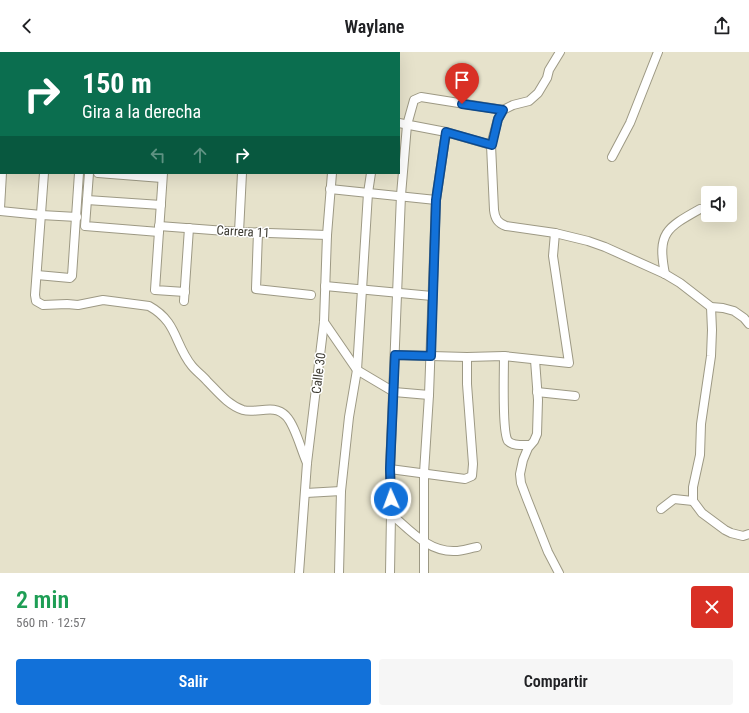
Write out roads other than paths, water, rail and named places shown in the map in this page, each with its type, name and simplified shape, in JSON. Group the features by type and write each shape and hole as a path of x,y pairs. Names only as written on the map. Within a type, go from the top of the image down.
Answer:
{"street":[{"path":"560,52 538,93 529,101 513,105 503,110 498,119 492,145 494,210 497,220 500,224 506,226 555,233 605,247 665,274 680,283 711,307 734,311 744,318 749,324"},
{"path":"612,157 630,123 658,52"},
{"path":"390,573 390,469 403,124 414,100 420,97 503,110"},
{"path":"403,124 446,132 492,145"},
{"path":"424,573 424,473 431,356 436,200 446,132"},
{"path":"2,174 0,210 41,215 77,217"},
{"path":"44,174 35,298 36,302 40,305 78,305 103,300 149,306 155,309 170,324 192,366 226,400 249,411 272,409 285,415 290,421 307,463"},
{"path":"37,275 70,278 72,276 79,174"},
{"path":"89,174 87,200 161,205"},
{"path":"120,174 163,176 155,290 184,296 189,228"},
{"path":"238,232 242,174"},
{"name":"Calle 30","path":"299,573 307,463 324,322 327,235 332,174"},
{"path":"339,573 340,491 349,417 357,370 368,193 371,174"},
{"path":"330,189 401,195 436,200"},
{"name":"Carrera 11","path":"87,200 86,226 159,229 189,228 238,232 327,235"},
{"path":"665,274 662,245 666,233 679,221 700,208"},
{"path":"258,232 256,289 311,295"},
{"path":"395,355 466,357 504,356 569,363 553,256 555,233"},
{"path":"325,286 432,296"},
{"path":"711,307 711,356 702,424 700,455 693,488 693,501 702,513 725,530 743,536 749,534"},
{"path":"324,322 357,370 394,392 429,395"},
{"path":"504,356 507,440 511,444 529,445"},
{"path":"390,469 465,478 472,476 473,464 466,357"},
{"path":"535,360 537,434 534,441 529,445 520,474 521,483 548,552 559,573"},
{"path":"537,392 575,396"},
{"path":"306,493 340,491"},
{"path":"661,509 674,498 693,501"},
{"path":"391,514 423,542 435,548 455,551 476,547"}]}
